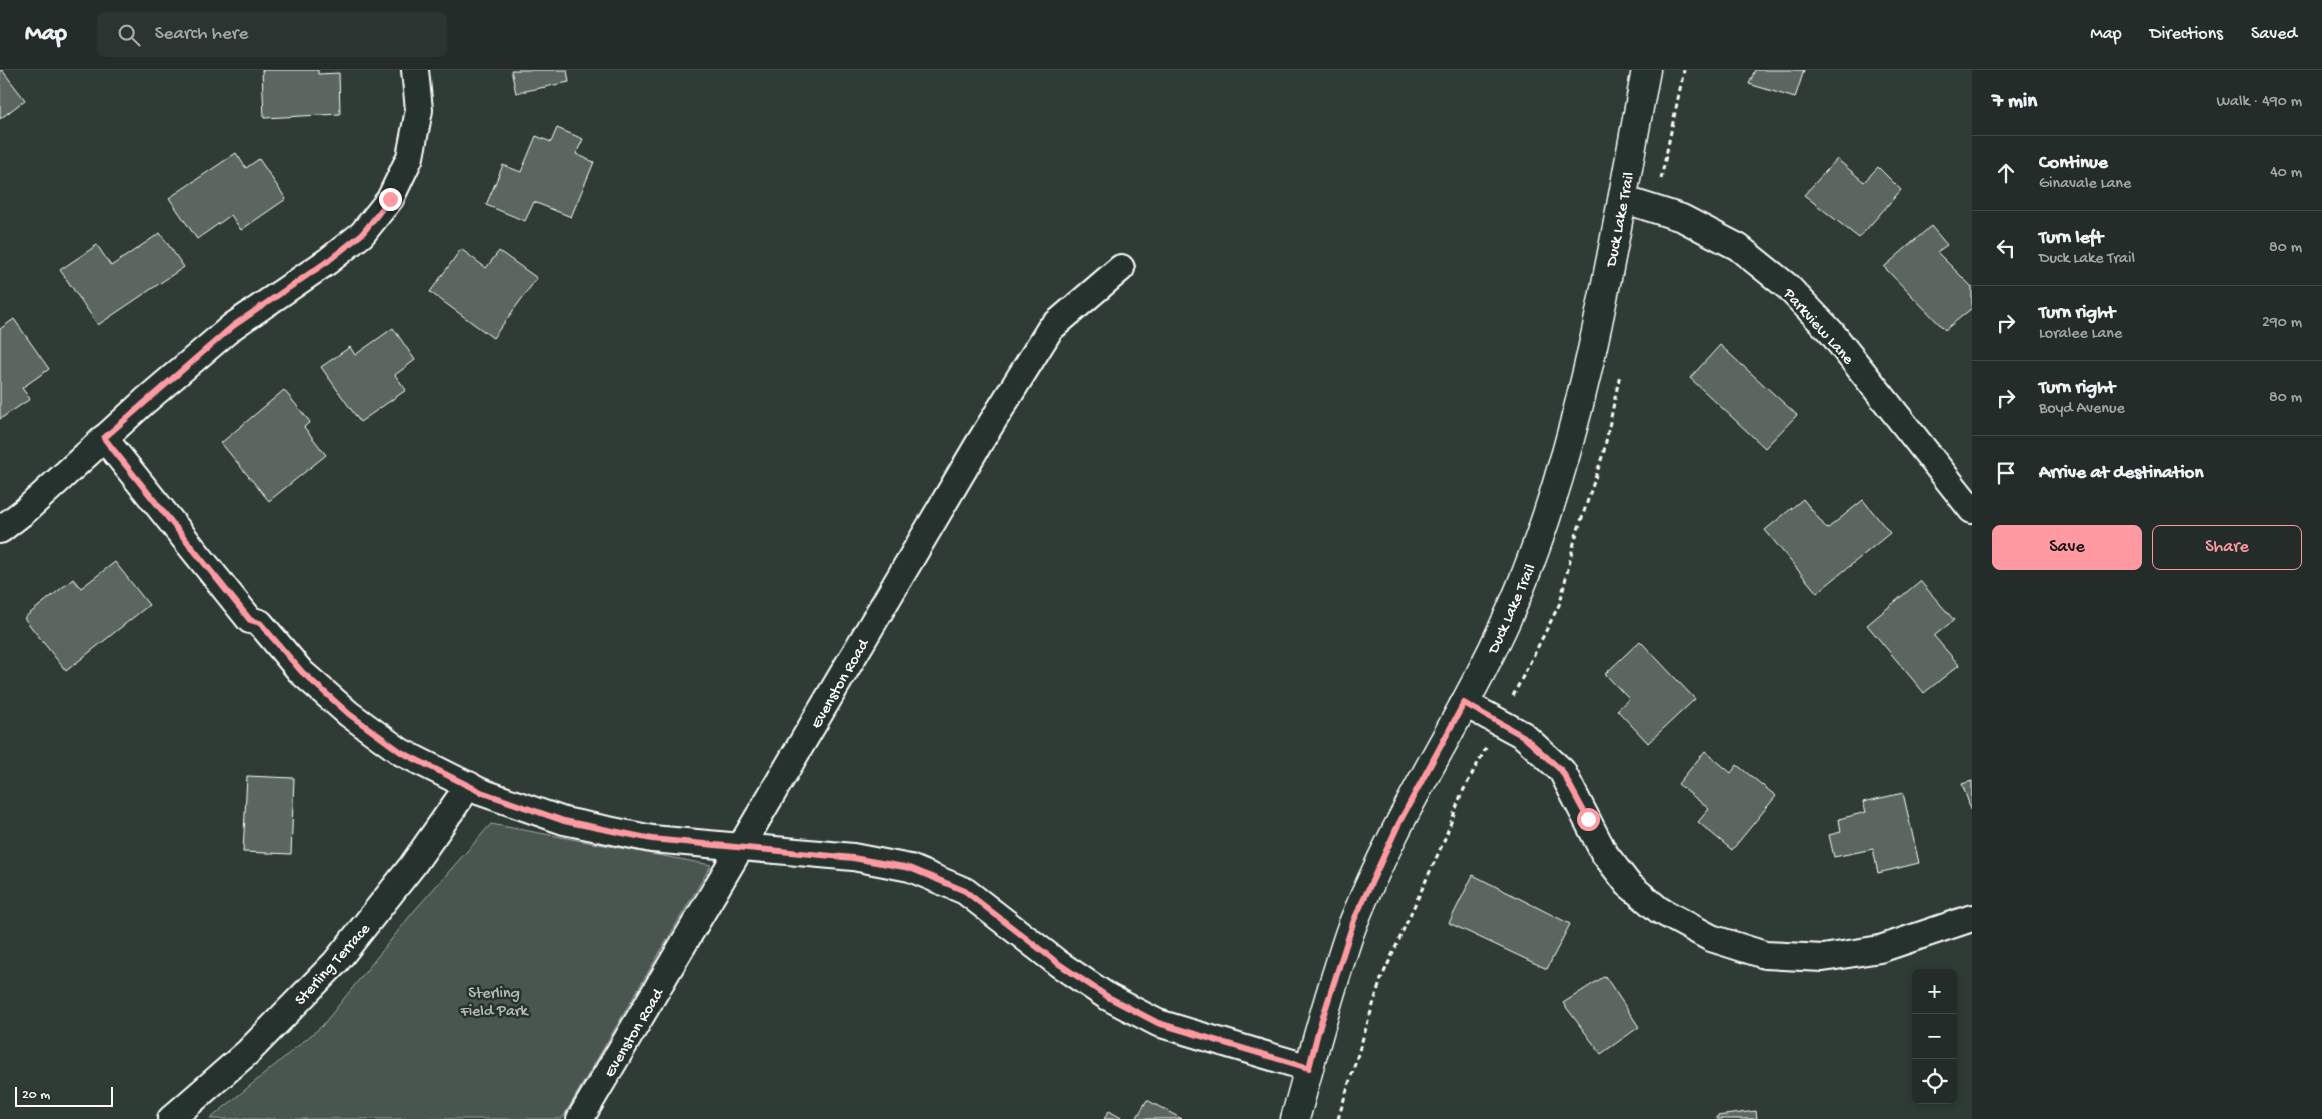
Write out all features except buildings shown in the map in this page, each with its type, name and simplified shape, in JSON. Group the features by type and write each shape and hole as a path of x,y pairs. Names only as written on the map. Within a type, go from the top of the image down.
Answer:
{"street":[{"path":"0,530 26,510 104,438 233,326 328,261 362,234 390,199 410,157 419,110 415,70"},
{"name":"Duck Lake Trail","path":"1295,1119 1318,1032 1354,920 1398,825 1478,679 1519,592 1553,502 1580,408 1646,70"},
{"name":"Parkview Lane","path":"1622,199 1682,218 1738,248 1788,287 1831,332 1972,510"},
{"name":"Evenston Road","path":"580,1119 978,445 1050,329 1121,268"},
{"path":"104,438 250,620 260,623 302,672 349,714 401,752 468,786 564,821 652,839 853,858 910,868 965,891 1067,970 1108,997 1158,1023 1309,1068"},
{"path":"1464,703 1523,736 1562,771 1604,853 1628,884 1659,910 1711,938 1765,955 1823,958 1880,949 1972,918"},
{"name":"Sterling Terrace","path":"171,1119 248,1052 335,963 412,866 468,786"}],"green space":[{"name":"Sterling Field Park","path":"491,824 711,865 562,1119 210,1119 322,1026 414,911"}],"route":[{"path":"390,199 362,234 328,261 233,326 145,400 104,438 250,620 260,623 302,672 349,714 401,752 481,792 564,821 652,839 853,858 910,868 965,891 1010,924 1059,964 1108,997 1158,1023 1213,1041 1309,1068 1318,1032 1354,920 1398,825 1464,703 1523,736 1562,771 1588,819"}]}
